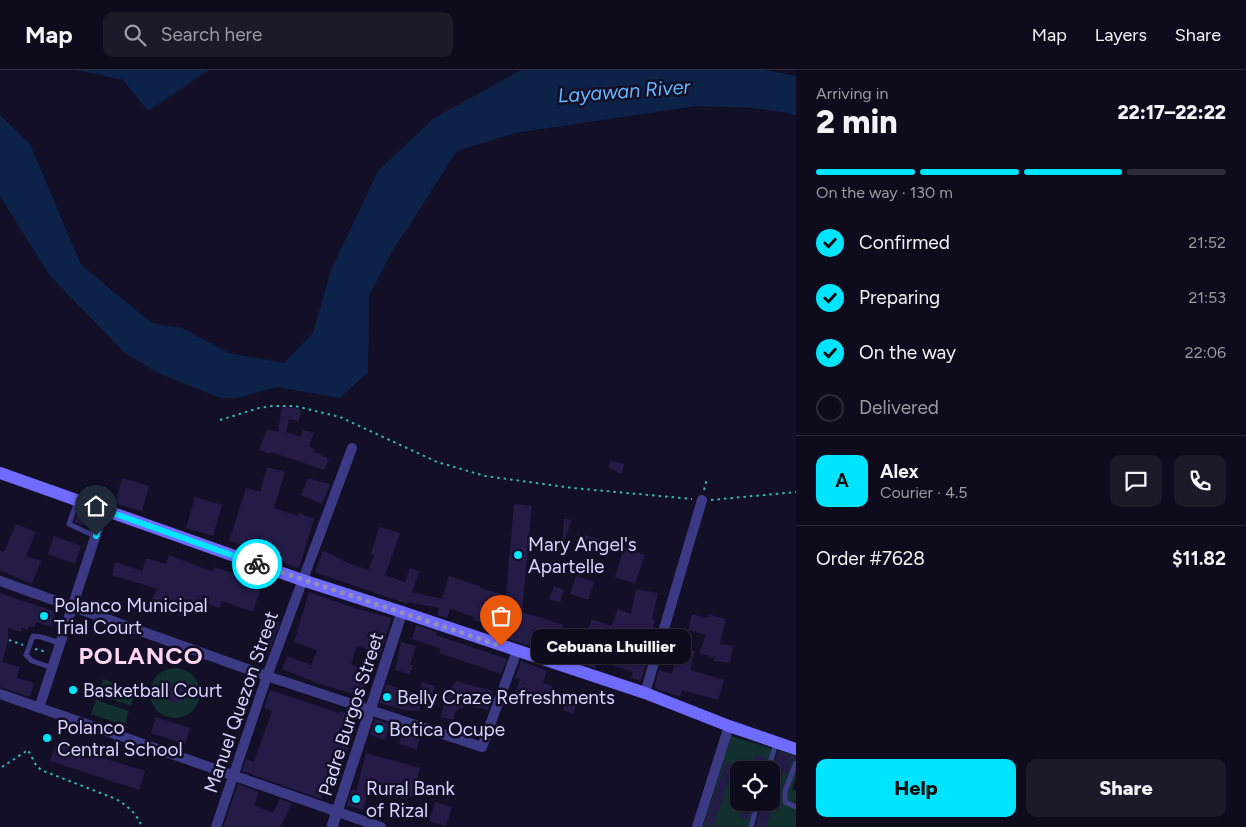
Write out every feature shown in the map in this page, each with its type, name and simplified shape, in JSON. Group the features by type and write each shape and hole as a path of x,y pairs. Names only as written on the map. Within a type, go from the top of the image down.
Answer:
{"main road":[{"path":"0,473 302,580 645,693 796,750"}],"street":[{"name":"Manuel Quezon Street","path":"216,827 267,676 352,448"},
{"path":"645,693 702,500"},
{"path":"39,708 104,510"},
{"path":"0,582 267,676 482,747 517,651"},
{"name":"Padre Burgos Street","path":"332,827 402,612"},
{"path":"0,694 381,827"},
{"path":"697,827 729,726"}],"lane":[{"path":"78,500 69,521 70,524 96,536"},
{"path":"53,668 32,661 26,656 33,636 61,643"},
{"path":"771,761 776,743"},
{"path":"796,763 785,798 785,802 796,807"},
{"path":"751,827 755,811"}],"path":[{"path":"220,420 259,408 295,406 340,417 437,462 485,476 601,491 702,500 796,492"},
{"path":"702,500 707,479"},
{"path":"2,767 28,750 41,770 108,796 127,806 136,814 142,827"}],"green space":[{"path":"170,668 180,668 193,675 200,688 200,698 193,711 180,718 170,718 161,714 154,707 150,698 150,688 154,679 161,672"},
{"path":"103,679 136,690 131,706 98,695"},
{"path":"96,700 129,711 124,726 91,714"},
{"path":"731,736 777,750 774,761 730,761 730,811 758,811 753,827 703,827"},
{"path":"778,750 796,756 796,778 792,789 796,791 796,827 755,827 760,811 780,811 780,761 774,761"}],"water":[{"path":"76,70 209,70 148,111 123,80"},
{"name":"Layawan River","path":"521,70 765,70 796,76 796,116 753,108 697,106 515,133 457,151 390,255 369,296 368,372 340,398 278,387 237,398 220,398 160,374 125,353 50,276 0,196 0,115 30,144 81,265 152,323 182,328 229,353 284,363 313,333 331,270 378,171 434,118"}],"building":[{"path":"282,406 301,409 299,421 289,419 286,432 301,437 303,430 314,433 309,446 314,449 313,451 329,459 324,470 271,452 270,454 259,450 267,429 278,432"},
{"path":"610,460 624,464 622,474 609,468"},
{"path":"267,467 285,472 274,508 298,516 299,513 314,519 299,568 242,549 244,545 229,541 246,488 260,492"},
{"path":"122,478 149,486 142,511 115,504"},
{"path":"308,478 330,484 322,504 301,495"},
{"path":"195,497 222,505 213,536 186,528"},
{"path":"514,504 532,506 522,612 564,625 554,654 496,635 498,626 473,620 474,617 450,609 447,618 437,615 439,608 408,602 407,604 315,572 323,551 368,570 374,555 371,554 379,527 400,533 385,575 405,582 410,568 419,572 412,592 442,599 449,576 480,586 480,588 506,595"},
{"path":"77,513 87,517 83,526 74,522"},
{"path":"564,519 572,520 564,542 562,542"},
{"path":"16,524 36,532 26,556 41,561 32,584 0,570 0,550 4,552"},
{"path":"578,534 606,540 604,553 576,547"},
{"path":"54,536 81,546 75,564 48,554"},
{"path":"624,548 645,555 635,584 615,577"},
{"path":"169,555 213,572 214,567 263,583 253,612 222,601 220,608 198,601 194,613 183,609 181,616 157,607 159,602 152,600 157,589 112,575 115,562 142,571 146,558 166,564"},
{"path":"576,576 594,582 588,600 570,594"},
{"path":"554,586 564,590 560,603 549,599"},
{"path":"636,589 658,593 652,619 655,620 653,627 657,628 654,637 651,636 650,641 635,637 629,657 647,662 641,681 631,678 633,672 598,661 595,668 574,661 586,628 588,628 592,619 611,626 618,609 631,614"},
{"path":"309,592 391,618 381,653 357,646 351,664 364,669 363,674 367,676 362,691 358,689 356,695 320,684 282,669 287,656 311,665 317,650 294,642"},
{"path":"0,593 56,612 52,627 36,622 35,627 29,626 28,630 22,628 21,632 8,628 8,641 2,662 20,667 17,678 34,683 30,697 0,687"},
{"path":"692,614 708,618 709,614 726,619 720,644 733,646 730,663 713,661 714,658 699,653 706,635 688,630"},
{"path":"268,618 280,622 268,654 256,649"},
{"path":"416,625 437,632 436,635 507,659 501,674 439,653 441,649 412,639"},
{"path":"670,632 682,636 677,652 666,649"},
{"path":"401,642 416,646 410,665 413,665 410,674 395,670"},
{"path":"680,646 695,651 690,670 724,680 718,700 682,690 680,697 654,688 659,670 672,674"},
{"path":"521,661 547,671 543,683 552,686 545,705 515,694 520,679 515,678"},
{"path":"456,681 493,691 488,710 466,705 455,712 453,720 441,717 445,698"},
{"path":"422,682 435,686 432,696 419,692"},
{"path":"171,683 179,683 185,689 185,697 179,703 171,703 165,697 165,689"},
{"path":"386,684 404,690 402,694 421,694 420,711 404,710 380,703"},
{"path":"270,690 339,713 340,711 357,716 351,735 353,735 339,773 337,772 333,785 326,782 321,799 242,771 246,759 254,762 272,711 264,708"},
{"path":"569,694 579,698 573,714 563,710"},
{"path":"156,717 190,728 185,744 151,733"},
{"name":"Botica Ocupe","path":"375,719 390,724 385,740 370,735"},
{"path":"404,728 420,734 417,750 399,744"},
{"path":"56,743 145,771 139,790 50,761"},
{"path":"778,752 796,757 792,761 787,774 782,772 780,778 780,761 775,761"},
{"path":"366,753 420,768 412,797 370,785 363,810 347,806 352,789 356,791"},
{"path":"755,755 767,759 766,761 753,761"},
{"path":"726,762 730,764 730,777 713,827 705,824"},
{"path":"238,784 259,792 254,805 273,813 280,799 292,803 280,827 223,827"},
{"path":"435,802 452,807 446,826 429,821"},
{"path":"743,811 750,811 748,820 741,818"},
{"path":"760,811 771,811 766,827 756,827"}],"way so far":[{"path":"257,564 501,646"}],"place":[{"name":"Mary Angel's Apartelle","path":"518,555"},
{"name":"Polanco Municipal Trial Court","path":"44,616"},
{"name":"Cebuana Lhuillier","path":"501,646"},
{"name":"Basketball Court","path":"73,690"},
{"name":"Belly Craze Refreshments","path":"387,697"},
{"name":"Botica Ocupe","path":"379,729"},
{"name":"Polanco Central School","path":"47,738"},
{"name":"Rural Bank of Rizal","path":"356,799"}],"district":[{"name":"POLANCO","path":"141,655"}],"route":[{"path":"96,536 104,510 257,564"}]}
